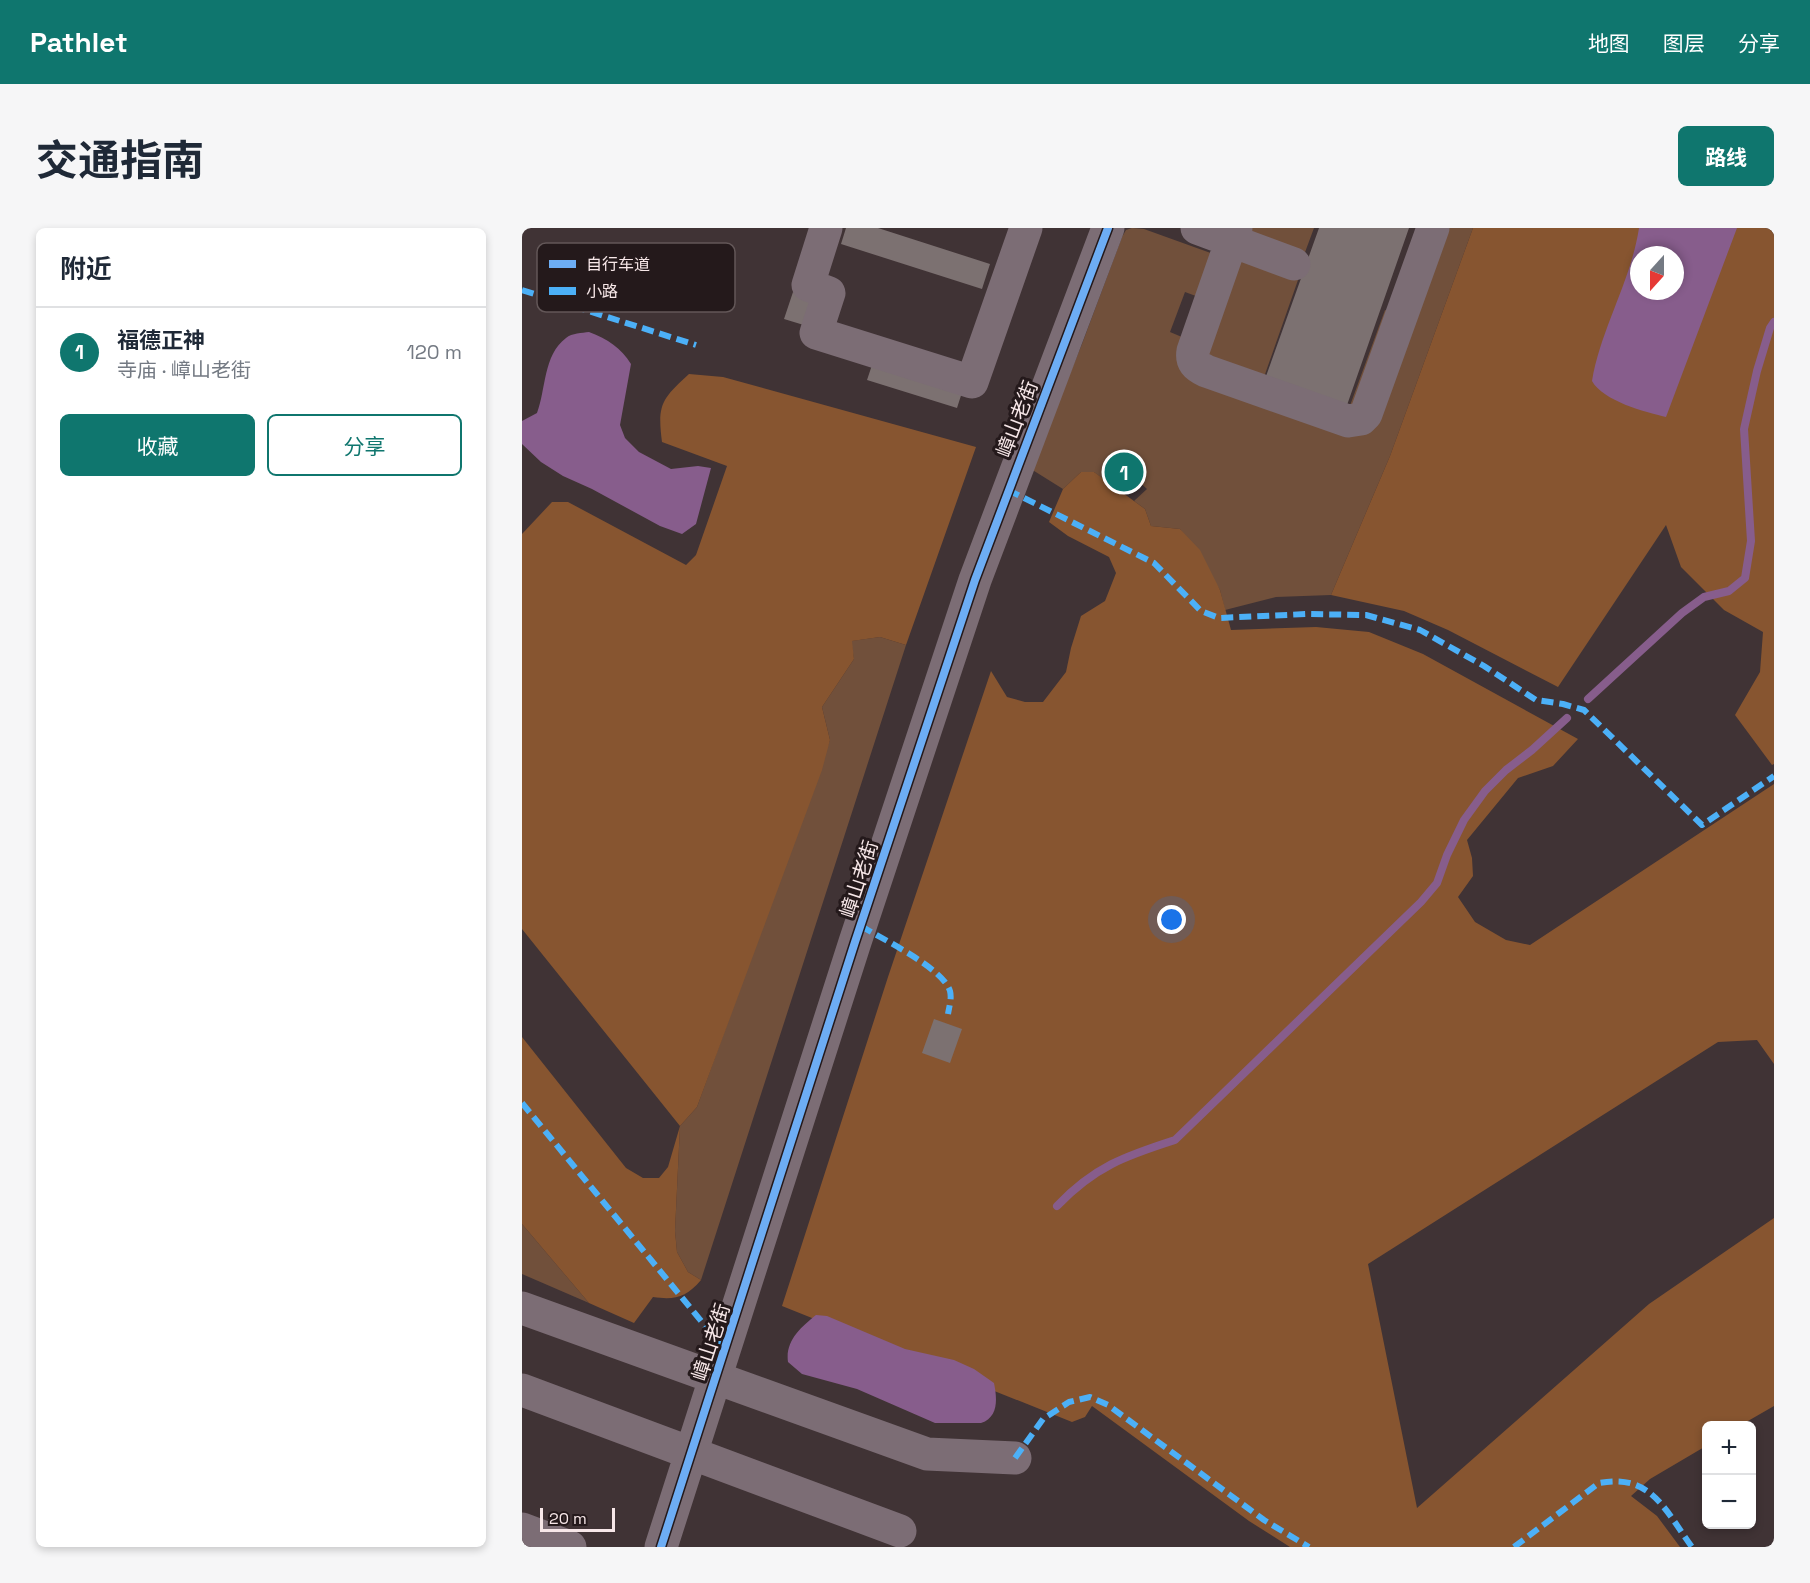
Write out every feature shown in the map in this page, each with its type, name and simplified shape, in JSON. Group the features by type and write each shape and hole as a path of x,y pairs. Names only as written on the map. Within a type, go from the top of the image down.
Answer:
{"street":[{"path":"826,228 808,285 829,293 816,333 972,382 1019,230"},
{"name":"嶂山老街","path":"661,1547 855,942 975,580 1108,228"},
{"path":"1197,228 1233,234 1294,264"},
{"path":"1233,234 1193,351 1192,358 1195,364 1206,371 1348,421 1361,419 1366,414 1433,228"},
{"path":"522,1308 927,1454 1016,1458"},
{"path":"522,1390 900,1531"},
{"path":"522,1529 570,1547"}],"shaded area":[{"path":"1249,228 1314,228 1304,255 1258,239"},
{"path":"1438,228 1473,228 1390,456 1331,595 1276,597 1225,610 1220,590 1180,529 1151,526 1145,509 1134,501 1147,489 1121,465 1103,479 1094,472 1081,472 1063,489 1031,469 1082,344 1122,237 1126,230 1144,229 1219,256 1204,299 1185,292 1170,332 1189,340 1184,355 1348,427"},
{"path":"1473,228 1774,228 1774,764 1772,765 1735,715 1760,672 1763,632 1724,610 1681,567 1666,525 1558,687 1448,630 1404,611 1331,595 1390,456"},
{"path":"1639,228 1737,228 1666,417 1636,409 1615,400 1597,388 1592,381 1602,342 1630,267 1630,300 1684,300 1684,246 1635,246"},
{"path":"1241,260 1298,280 1263,380 1348,411 1385,310 1397,314 1362,414 1351,418 1345,417 1206,366 1201,357 1233,264"},
{"path":"589,332 613,345 631,364 620,425 625,438 639,452 671,469 698,466 711,468 696,524 682,534 660,526 563,476 541,462 522,444 522,421 537,413 553,354 568,336"},
{"path":"689,374 723,377 976,447 906,645 880,637 852,641 854,659 822,707 830,740 822,770 697,1107 680,1126 522,929 522,534 552,502 568,502 686,565 696,555 727,466 662,442 661,410 667,396"},
{"path":"1081,472 1094,472 1145,509 1151,526 1180,529 1200,550 1220,590 1231,630 1316,627 1369,632 1423,654 1578,739 1553,766 1518,778 1467,840 1472,858 1473,876 1458,897 1475,922 1506,940 1530,945 1774,784 1774,1064 1757,1040 1718,1042 1368,1264 1417,1508 1649,1304 1774,1218 1774,1406 1748,1421 1702,1421 1702,1448 1650,1479 1631,1496 1657,1516 1680,1547 1290,1547 1249,1521 1092,1406 1085,1417 1072,1422 782,1306 888,977 991,671 1007,697 1025,702 1043,702 1066,672 1081,616 1105,601 1116,573 1109,557 1068,536 1049,522 1063,489"},
{"path":"880,637 906,645 701,1280 688,1272 677,1252 675,1231 680,1126 697,1107 830,740 822,707 854,659 851,641"},
{"path":"522,1037 626,1168 643,1178 659,1178 668,1167 680,1126 675,1231 677,1252 688,1272 701,1280 685,1294 673,1298 653,1297 634,1323 589,1303 522,1224"},
{"path":"522,1224 589,1303 522,1274"},
{"path":"816,1315 827,1316 905,1349 954,1360 974,1369 994,1383 996,1401 994,1412 981,1423 935,1423 857,1389 802,1374 788,1362 789,1347 795,1335"}],"building":[{"path":"846,228 878,228 990,264 982,289 841,244"},
{"path":"1319,228 1409,228 1346,408 1265,379"},
{"path":"793,292 816,300 807,326 784,319"},
{"path":"875,356 965,383 957,408 867,380"},
{"path":"934,1019 962,1029 950,1063 922,1053"}],"waterway":[{"path":"1588,699 1682,613 1704,597 1729,591 1745,578 1751,541 1744,429 1757,371 1770,328 1774,322"},
{"path":"1057,1206 1084,1181 1111,1164 1175,1140 1421,902 1437,883 1447,855 1464,820 1485,791 1567,718"}],"marked path":[{"path":"522,290 537,295"},
{"path":"592,312 696,345"},
{"path":"1008,490 1154,563 1201,611 1219,618 1307,614 1366,615 1420,630 1484,666 1536,700 1584,710 1702,825 1774,776"},
{"path":"861,926 911,955 945,982 950,991 951,1000 948,1014"},
{"path":"522,1103 725,1350"},
{"path":"1015,1458 1043,1419 1069,1402 1090,1397 1108,1405 1264,1520 1309,1547"},
{"path":"1514,1547 1599,1483 1617,1481 1644,1489 1655,1497 1692,1547"}],"cycle path":[{"path":"661,1547 855,942 975,580 1108,228"}],"place":[{"name":"福德正神","path":"1124,472"}]}
